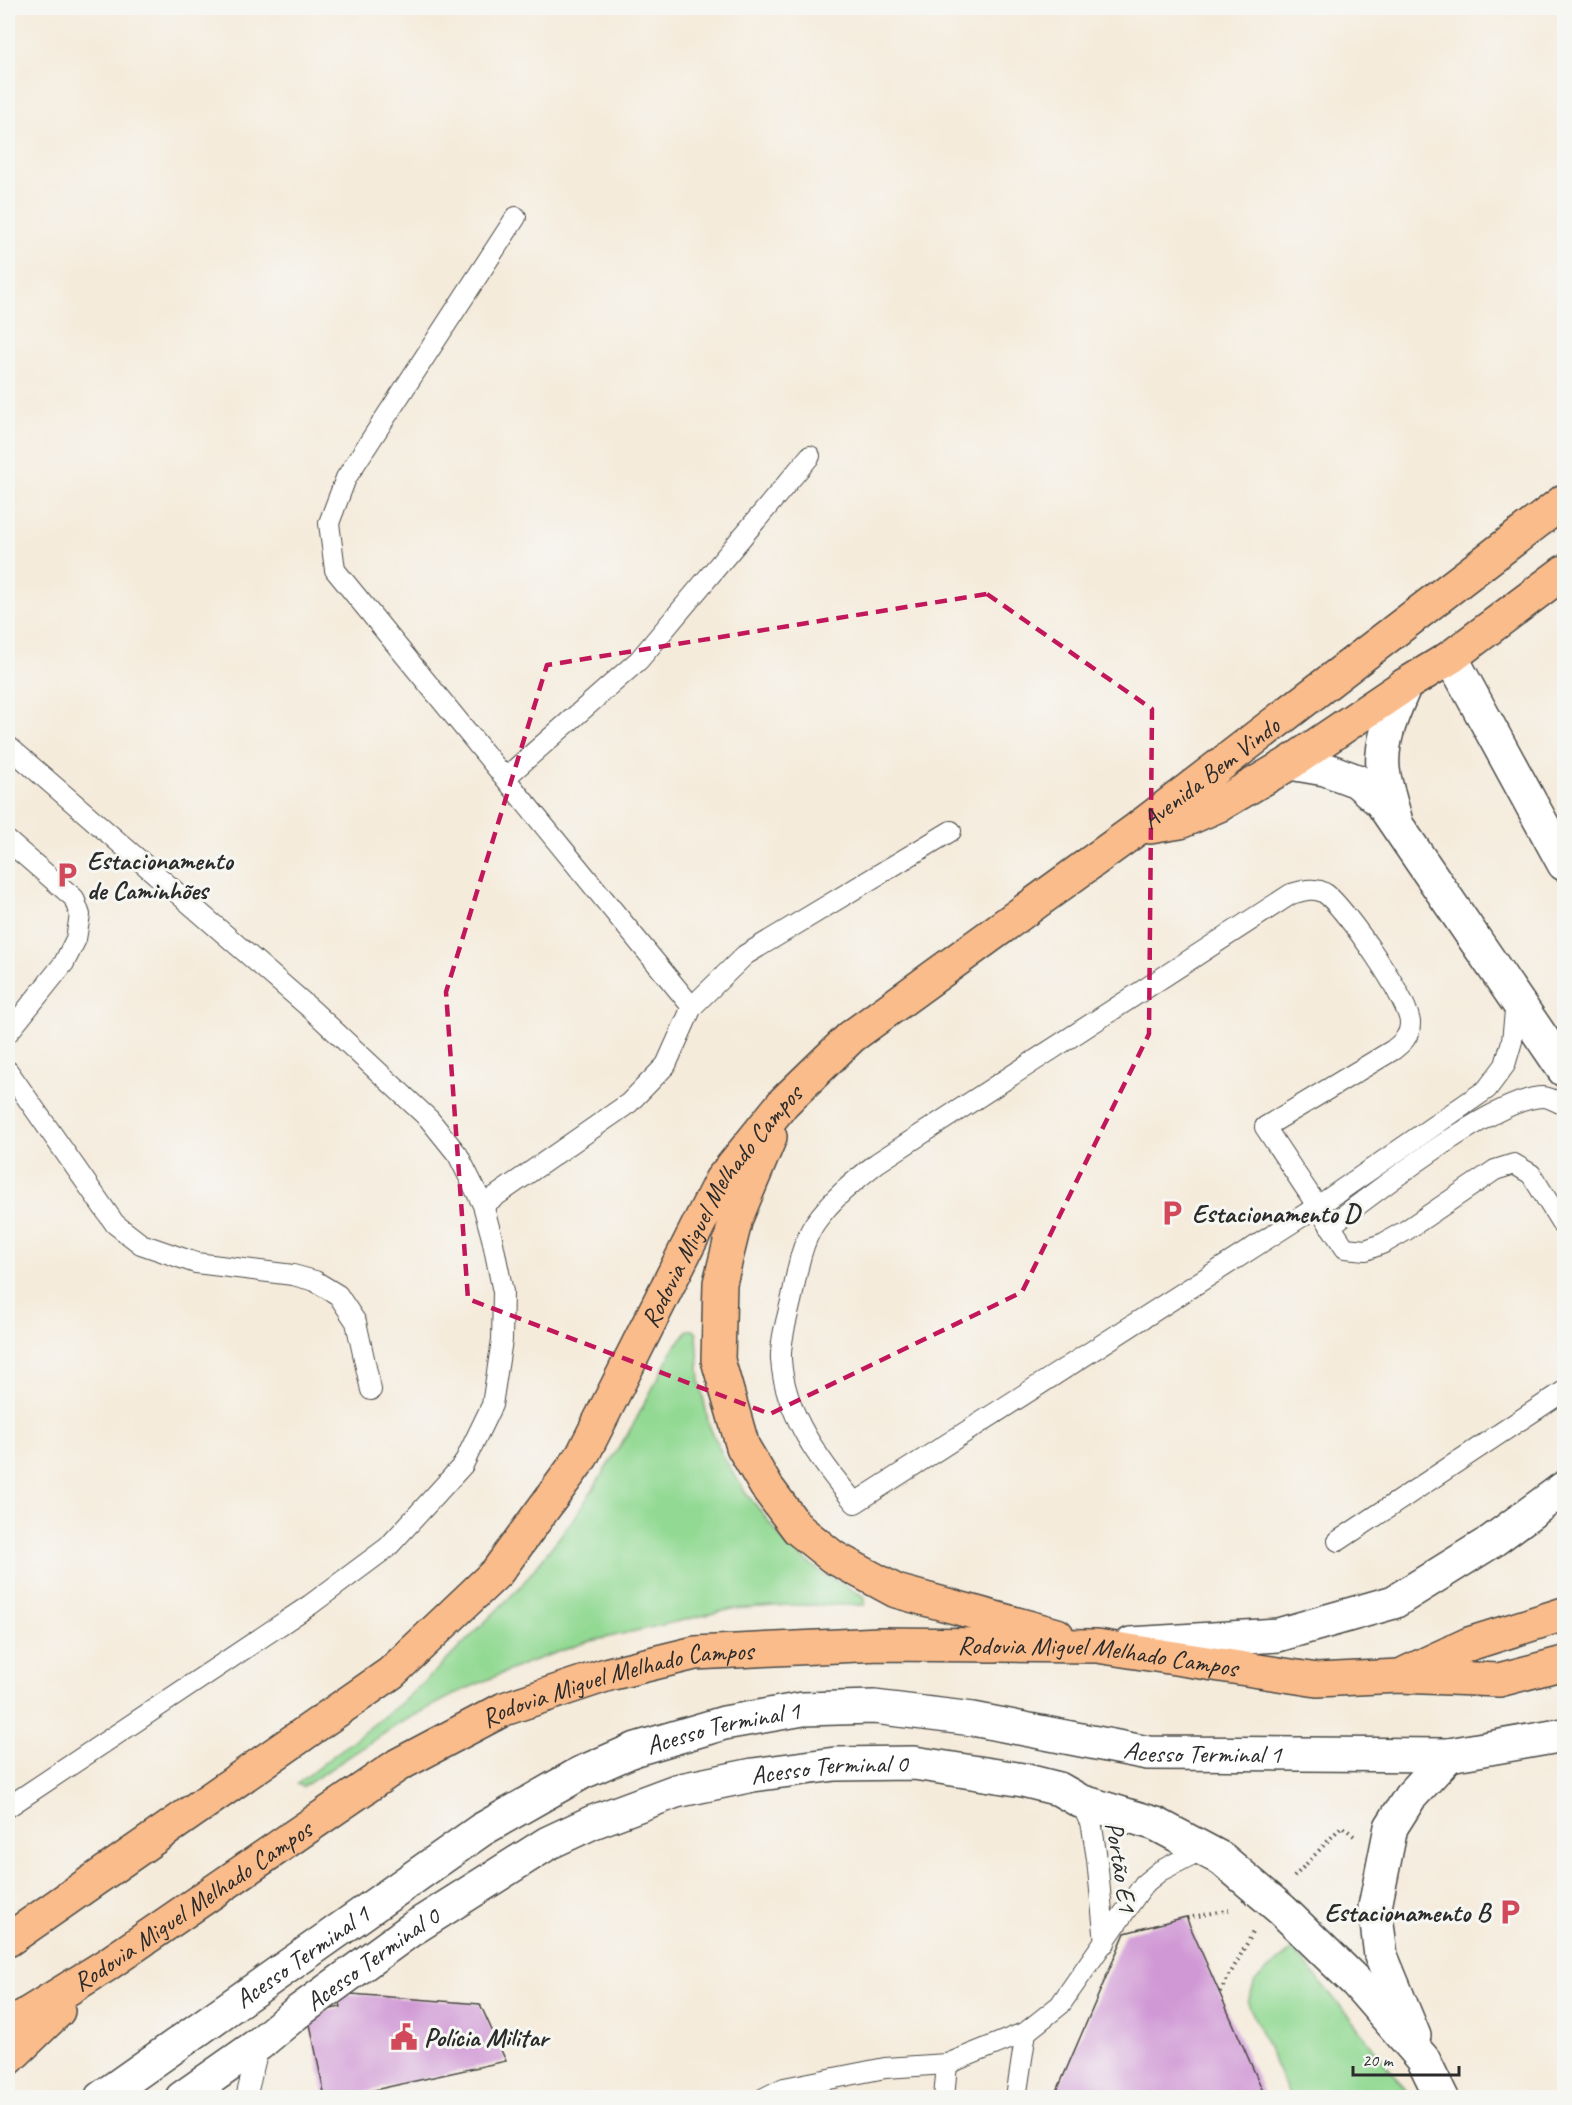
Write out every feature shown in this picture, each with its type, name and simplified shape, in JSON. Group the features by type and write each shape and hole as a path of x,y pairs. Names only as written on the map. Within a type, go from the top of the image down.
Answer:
{"main road":[{"name":"Avenida Bem Vindo","path":"850,1037 1137,829 1564,501"},
{"path":"1137,829 1180,822 1219,805 1290,763 1405,685 1451,657 1564,572"},
{"name":"Rodovia Miguel Melhado Campos","path":"8,1940 391,1673 497,1572 582,1456 721,1180 784,1102 850,1037"},
{"path":"784,1102 736,1218 720,1283 718,1360 743,1447 766,1486 798,1529 833,1557 896,1591 1097,1646"},
{"path":"1399,1676 1469,1644 1564,1614"},
{"name":"Rodovia Miguel Melhado Campos","path":"8,2026 105,1966 398,1765 504,1708 609,1674 695,1653 879,1644 1097,1646 1317,1680 1399,1676"},
{"path":"1399,1676 1499,1680 1564,1663"},
{"path":"8,2059 105,1966"}],"street":[{"path":"1451,657 1564,864"},
{"path":"1396,823 1384,774 1384,751 1388,727 1405,685"},
{"path":"1290,763 1325,770 1357,781 1381,802 1516,1002 1561,1057"},
{"path":"1097,1646 1278,1635 1394,1602 1491,1542 1564,1488"},
{"name":"Acesso Terminal 1","path":"101,2097 481,1830 599,1765 636,1749 724,1723 803,1709 874,1707 973,1719 1148,1753 1449,1755 1564,1735"},
{"path":"1423,2059 1381,1956 1375,1907 1391,1827 1410,1797 1449,1755"},
{"name":"Acesso Terminal 0","path":"182,2097 259,2044 295,2014 412,1929 548,1843 593,1822 676,1791 753,1775 835,1764 914,1763 1023,1780 1059,1789 1080,1801 1156,1824 1222,1859 1356,1982 1423,2059 1442,2097"}],"lane":[{"path":"516,217 346,478 329,523 335,570 692,1007"},
{"path":"505,778 639,660 810,456"},
{"path":"8,746 312,1010 429,1119 458,1155 483,1205 502,1292 502,1340 492,1405 463,1465 388,1547 310,1605 8,1807"},
{"path":"483,1205 629,1103 666,1065 692,1007 745,954 951,831"},
{"path":"8,841 74,898 80,915 76,939 64,963 8,1033"},
{"path":"1516,1002 1512,1041 1505,1065 1487,1089 1318,1206 855,1503 825,1468 809,1442 784,1384 780,1357 801,1254 814,1224 841,1192 877,1162 1281,900 1291,894 1310,889 1325,893 1340,908 1393,984 1407,1008 1410,1024 1406,1039 1393,1050 1265,1127 1318,1206 1345,1248 1366,1250 1405,1231 1495,1170 1514,1164 1531,1174 1564,1227"},
{"path":"8,1071 115,1224 141,1244 196,1263 293,1275 315,1281 338,1295 356,1322 371,1390"},
{"path":"1330,1226 1450,1140 1492,1115 1518,1103 1544,1097 1564,1105"},
{"path":"1338,1541 1564,1392"},
{"name":"Portão E1","path":"1080,1801 1092,1827 1104,1943"},
{"path":"765,2097 784,2088 885,2068 947,2064 1026,2032 1060,2005 1144,1884 1160,1871 1203,1849"},
{"path":"1016,2097 1026,2032"},
{"path":"246,2097 259,2044"},
{"path":"944,2097 947,2064"}],"path":[{"path":"1220,1992 1271,1902 1342,1826 1383,1865"}],"highlighted area":[{"path":"987,594 1152,709 1149,1034 1022,1292 770,1414 468,1299 446,992 547,665"}],"green space":[{"path":"688,1330 694,1330 697,1334 700,1382 709,1425 724,1458 744,1490 790,1549 824,1574 865,1597 865,1605 789,1605 732,1609 587,1642 527,1663 461,1691 400,1723 303,1787 297,1784 401,1703 520,1587 576,1516 633,1425 674,1348"},
{"path":"1293,1949 1411,2097 1290,2097 1248,2003 1255,1981"}],"building":[{"path":"1186,1917 1266,2098 1054,2098 1125,1933"},
{"name":"Polícia Militar","path":"338,1993 480,2004 506,2061 338,2098 325,2098 308,2014 341,2007"}],"place":[{"name":"Estacionamento de Caminhões","path":"67,875"},
{"name":"Estacionamento D","path":"1172,1213"},
{"name":"Estacionamento B","path":"1510,1912"},
{"name":"Polícia Militar","path":"404,2037"}]}
